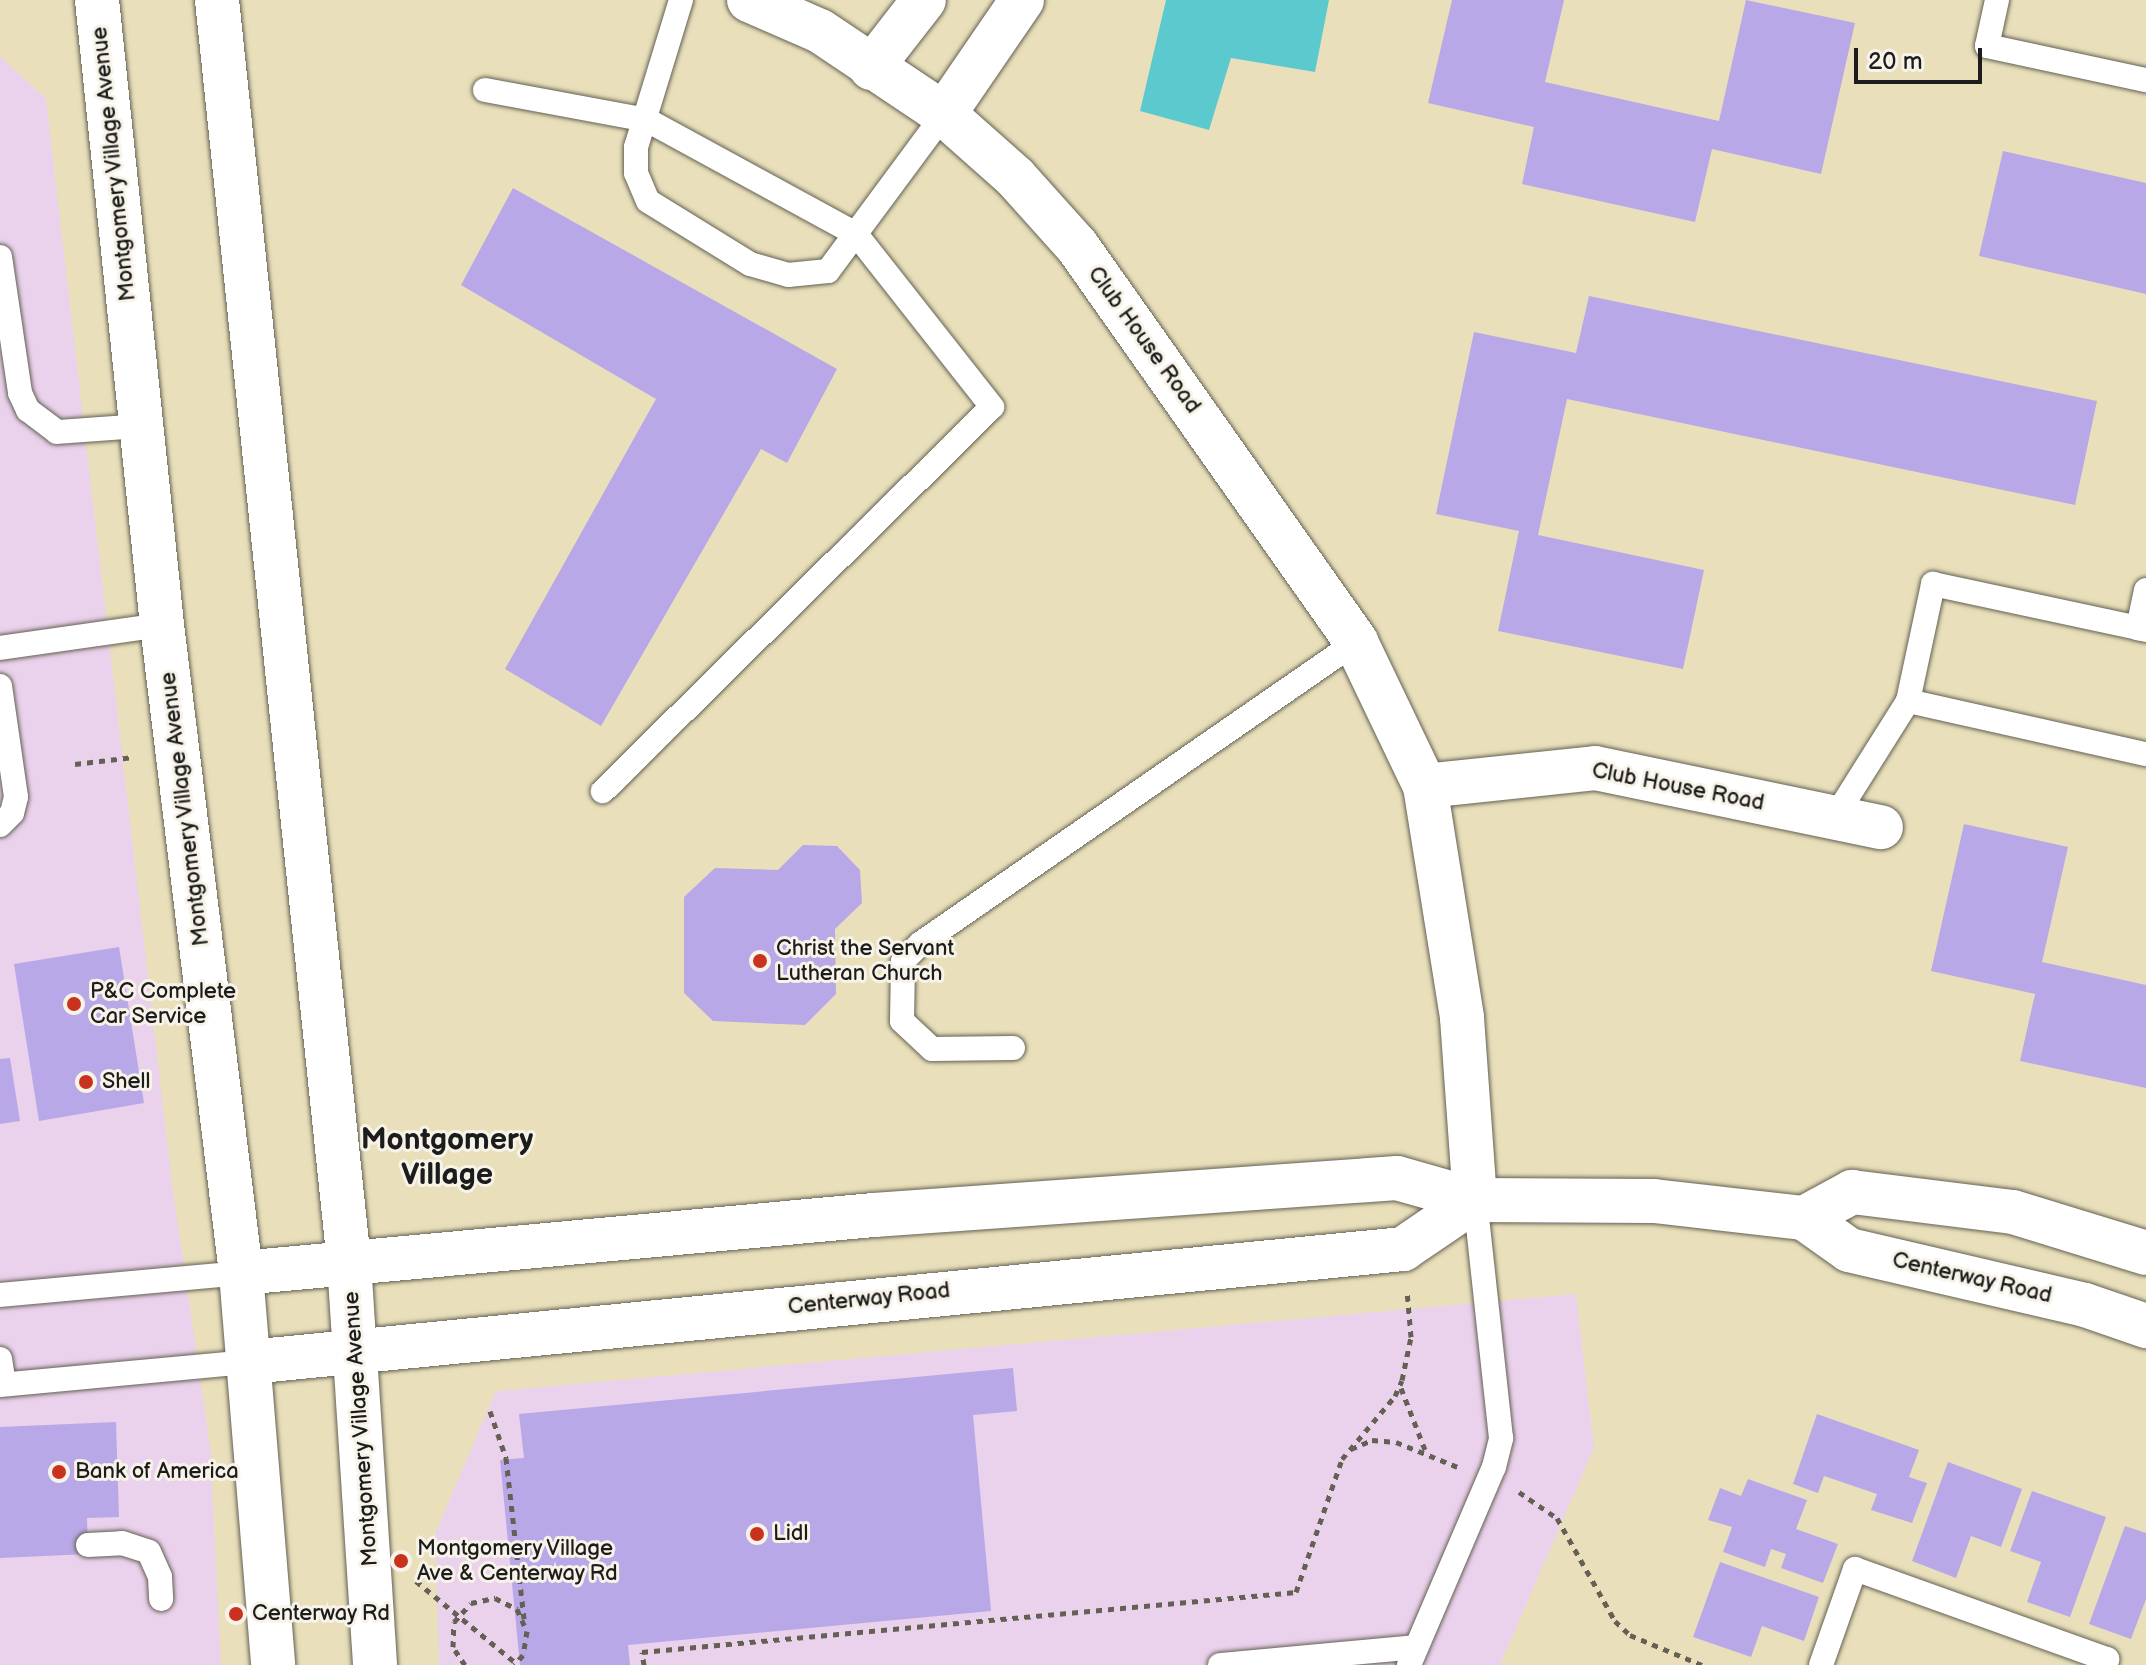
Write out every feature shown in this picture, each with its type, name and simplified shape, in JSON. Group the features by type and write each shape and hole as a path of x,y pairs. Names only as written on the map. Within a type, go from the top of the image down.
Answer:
{"street":[{"name":"Montgomery Village Avenue","path":"97,0 162,625 241,1273 273,1665"},
{"name":"Montgomery Village Avenue","path":"217,0 349,1262 375,1665"},
{"name":"Club House Road","path":"749,0 820,31 944,114 1015,177 1077,246 1356,642 1425,786 1462,1018 1475,1200"},
{"path":"871,68 924,0"},
{"path":"944,114 1022,0"},
{"name":"Club House Road","path":"1425,786 1595,768 1881,827"},
{"name":"Centerway Road","path":"241,1273 874,1215 1397,1178 1475,1200 1654,1201 1804,1218 1849,1250 2012,1286 2146,1326"},
{"path":"1804,1218 1852,1192 2013,1212 2146,1253"},
{"name":"Centerway Road","path":"249,1362 1403,1249 1475,1200"}],"lane":[{"path":"681,0 647,120 636,147 636,173 648,201 750,264 788,275 828,271 944,114"},
{"path":"1997,0 1987,46 2146,80"},
{"path":"485,90 647,120 856,234 992,407 603,791"},
{"path":"0,257 20,393 28,410 57,432 141,426"},
{"path":"1835,817 1908,701 1933,584 2142,629 2146,590"},
{"path":"0,648 162,625"},
{"path":"1013,1048 932,1049 902,1021 903,961 921,943 1356,642"},
{"path":"0,686 16,797 12,813 0,825"},
{"path":"1908,701 2146,754"},
{"path":"1220,1665 1412,1656 1494,1467 1501,1438 1475,1200"},
{"path":"0,1295 241,1273"},
{"path":"0,1359 2,1384 249,1362"},
{"path":"88,1545 122,1543 149,1552 160,1577 161,1599"},
{"path":"1821,1665 1855,1569 2107,1659 2105,1665"}],"path":[{"path":"75,764 134,757"},
{"path":"644,1665 642,1652 1296,1592 1342,1459 1400,1384 1411,1337 1406,1280"},
{"path":"1400,1384 1413,1429 1426,1453"},
{"path":"416,1581 516,1665 528,1643 506,1458 490,1411"},
{"path":"1342,1459 1354,1446 1372,1440 1426,1453 1468,1471"},
{"path":"1510,1488 1557,1518 1615,1621 1630,1635 1702,1665"},
{"path":"465,1665 453,1647 458,1616 471,1603 495,1598 524,1619"}],"shaded area":[{"path":"0,56 46,99 172,1183 210,1446 221,1665 0,1665"},
{"path":"1576,1294 1594,1448 1500,1665 439,1665 435,1534 496,1391"}],"water":[{"path":"1166,0 1329,0 1315,72 1231,58 1209,130 1140,111"}],"building":[{"path":"1452,0 1564,0 1545,82 1719,121 1746,0 1855,23 1821,174 1712,149 1695,222 1522,184 1534,127 1428,103"},
{"path":"2003,151 2146,183 2146,294 1979,256"},
{"path":"513,188 837,369 787,463 761,449 601,726 505,669 656,399 461,285"},
{"path":"1589,296 2097,401 2075,505 1567,399 1538,535 1704,570 1683,669 1498,631 1519,531 1436,514 1474,332 1576,353"},
{"path":"1964,824 2068,847 2042,962 2146,985 2146,1088 2020,1061 2035,994 1931,971"},
{"name":"Christ the Servant Lutheran Church","path":"803,845 837,846 860,870 862,903 835,929 836,994 805,1025 713,1021 684,993 684,897 715,868 778,870"},
{"name":"P&C Complete Car Service","path":"119,947 144,1103 39,1121 14,964"},
{"path":"10,1058 20,1121 0,1124 0,1059"},
{"name":"Lidl","path":"1013,1368 1017,1411 973,1415 991,1611 628,1645 630,1665 520,1665 500,1460 524,1458 519,1414"},
{"path":"1817,1414 1919,1450 1909,1477 1927,1483 1912,1523 1871,1510 1877,1494 1824,1476 1818,1493 1793,1484"},
{"name":"Bank of America","path":"116,1422 119,1517 87,1518 88,1554 0,1558 0,1427"},
{"path":"1948,1462 2022,1489 2001,1547 1971,1536 1956,1578 1912,1561"},
{"path":"1748,1479 1807,1500 1796,1529 1838,1544 1823,1583 1781,1568 1786,1554 1771,1549 1765,1567 1723,1552 1732,1527 1708,1520 1720,1488 1741,1496"},
{"path":"2032,1491 2106,1517 2070,1617 2027,1602 2041,1562 2010,1551"},
{"path":"2125,1526 2146,1533 2146,1599 2131,1639 2089,1624"},
{"path":"1720,1562 1819,1597 1804,1641 1762,1626 1751,1657 1693,1637"}],"place":[{"name":"Christ the Servant Lutheran Church","path":"760,961"},
{"name":"P&C Complete Car Service","path":"74,1004"},
{"name":"Shell","path":"86,1082"},
{"name":"Bank of America","path":"59,1472"},
{"name":"Lidl","path":"757,1534"},
{"name":"Montgomery Village Ave & Centerway Rd","path":"401,1561"},
{"name":"Centerway Rd","path":"236,1614"}],"district":[{"name":"Montgomery Village","path":"447,1157"}]}
